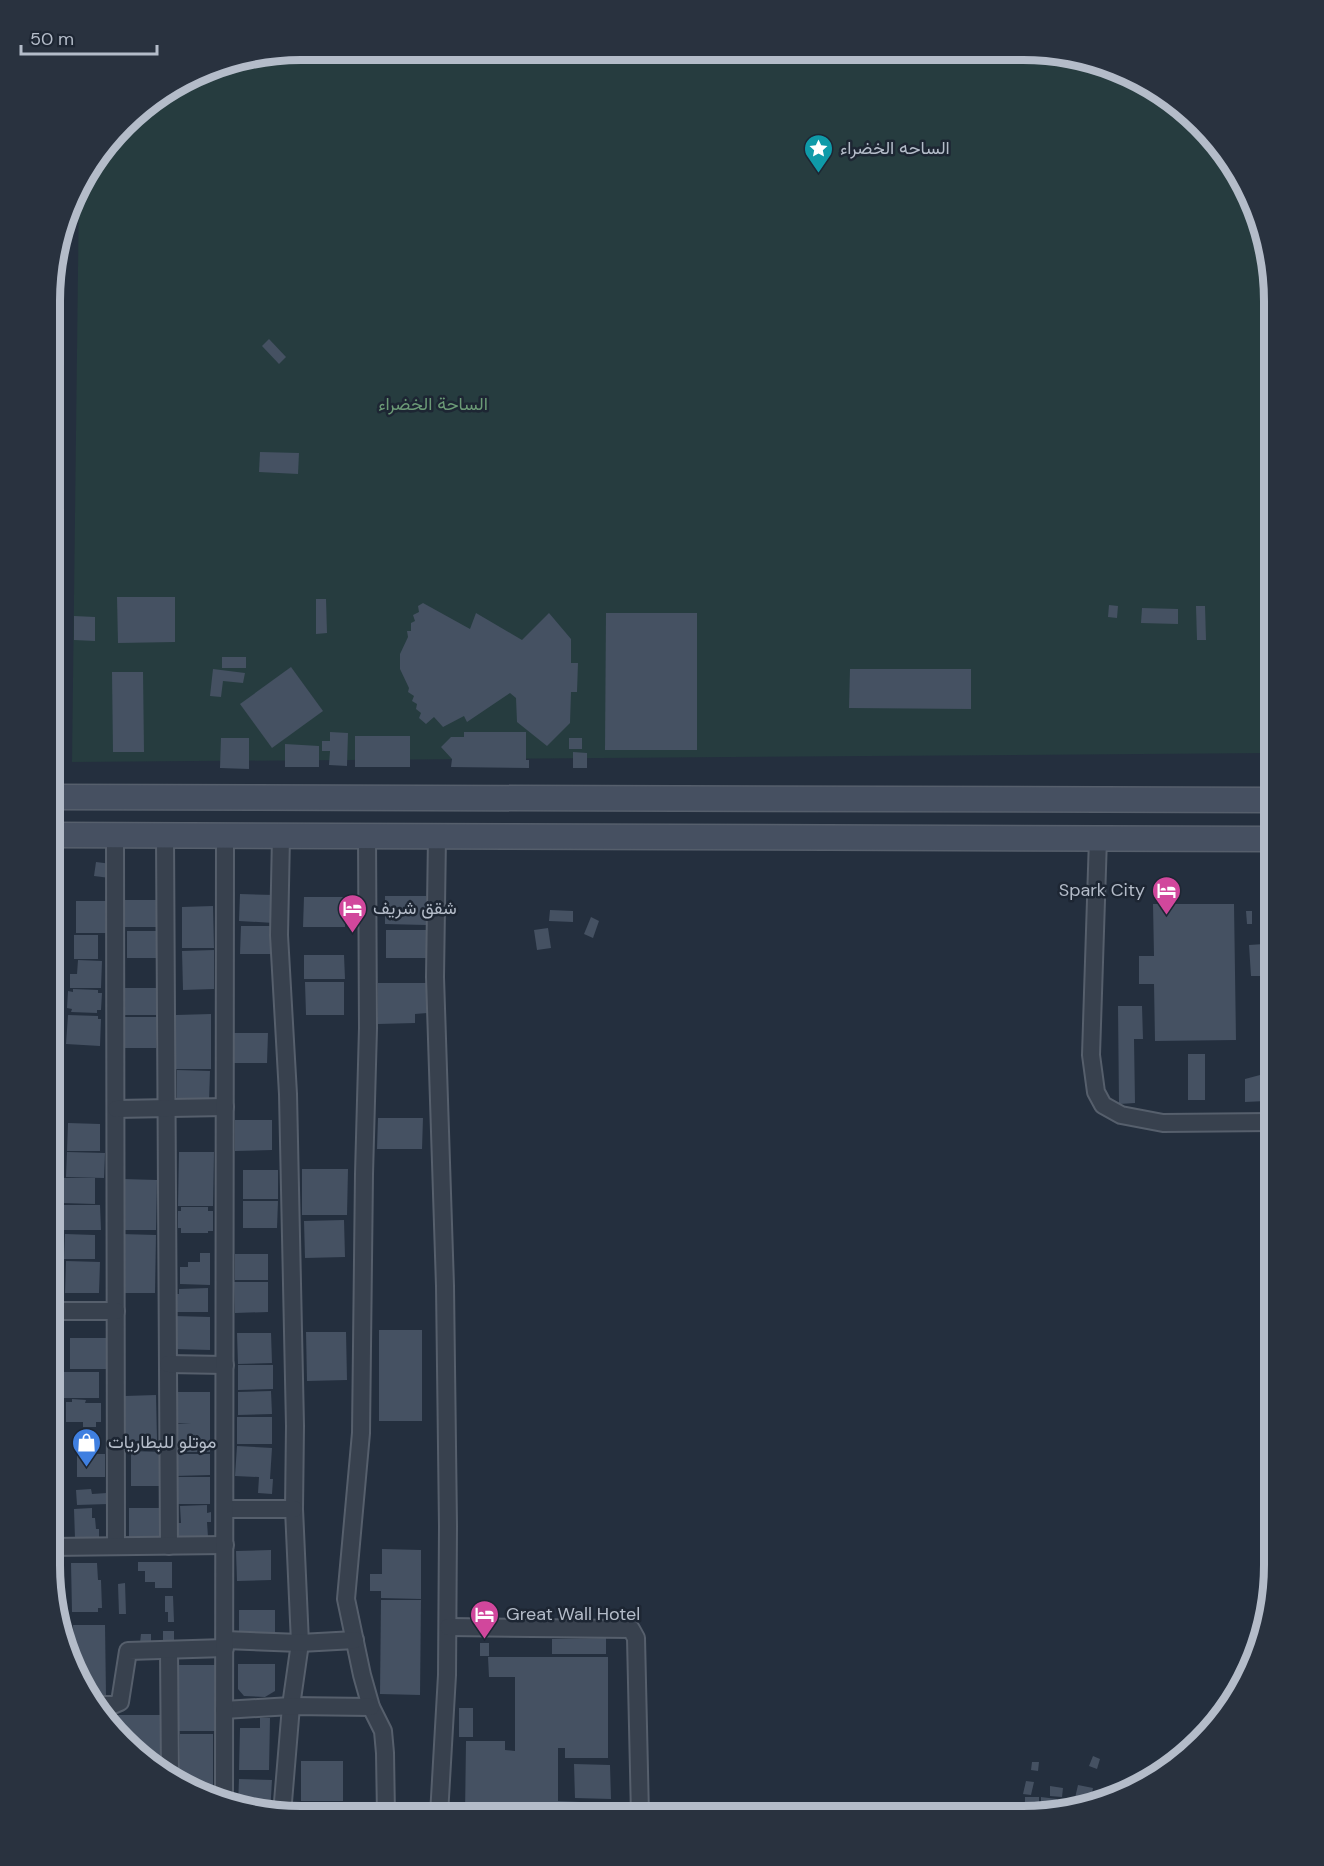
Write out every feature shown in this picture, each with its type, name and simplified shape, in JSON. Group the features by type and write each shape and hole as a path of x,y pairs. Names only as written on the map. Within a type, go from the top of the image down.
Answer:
{"street":[{"path":"60,797 1264,800"},
{"path":"60,835 1264,839"},
{"path":"115,836 116,1546"},
{"path":"165,836 169,1546"},
{"path":"224,1793 225,836"},
{"path":"281,836 279,935 288,1094 295,1414 294,1509 300,1643 291,1706 283,1805"},
{"path":"366,836 368,1028 364,1174 362,1433 346,1599 362,1675 371,1707 383,1731 386,1806"},
{"path":"437,837 435,977 445,1286 448,1627 439,1806"},
{"path":"1098,838 1091,1055 1096,1092 1103,1105 1121,1115 1163,1123 1264,1122"},
{"path":"116,1109 225,1107"},
{"path":"60,1311 116,1311"},
{"path":"168,1364 225,1365"},
{"path":"225,1509 294,1509"},
{"path":"60,1547 225,1545"},
{"path":"448,1627 631,1629 636,1638 640,1806"},
{"path":"105,1705 120,1702 128,1651 169,1650 225,1644 355,1640"},
{"path":"169,1650 170,1767"},
{"path":"224,1710 291,1706 371,1707"}],"green space":[{"name":"الساحة الخضراء","path":"301,60 1023,60 1055,62 1086,68 1115,78 1144,92 1170,110 1214,154 1239,194 1256,238 1262,269 1264,301 1264,753 72,762 79,207 92,180 120,142 154,110 194,85 238,68 269,62"}],"building":[{"path":"269,339 286,357 279,364 262,346"},
{"path":"260,452 299,453 298,474 259,472"},
{"path":"117,597 175,597 175,642 118,643"},
{"path":"316,599 326,599 327,633 316,634"},
{"path":"423,603 470,629 476,613 522,640 549,613 571,639 571,663 578,663 577,692 571,692 570,723 547,746 517,722 516,698 510,693 467,722 464,716 443,727 434,717 426,724 419,718 421,713 416,709 417,704 412,701 414,696 408,692 409,688 400,669 400,654 408,637 407,631 411,631 411,623 415,621 413,615 419,612 418,606"},
{"path":"1109,605 1118,606 1117,618 1108,617"},
{"path":"1196,606 1205,606 1206,640 1197,640"},
{"path":"1142,608 1178,609 1178,624 1141,623"},
{"path":"606,613 697,613 697,750 605,750"},
{"path":"74,616 95,617 95,641 74,640"},
{"path":"222,657 246,657 246,668 222,668"},
{"path":"291,667 323,711 272,748 240,704"},
{"path":"213,669 245,673 243,683 223,681 221,697 210,696"},
{"path":"850,669 971,669 971,709 849,708"},
{"path":"112,672 143,672 144,752 113,752"},
{"path":"330,732 348,733 347,766 329,765 330,751 322,751 322,741 330,741"},
{"path":"464,732 526,732 526,760 529,760 529,768 451,767 452,759 441,747 451,737 464,737"},
{"path":"355,736 410,736 410,767 355,767"},
{"path":"221,738 249,738 249,769 220,768"},
{"path":"569,738 582,738 582,749 569,749"},
{"path":"285,744 319,746 319,767 285,767"},
{"path":"573,752 587,753 587,768 573,768"},
{"path":"96,862 112,864 110,878 94,876"},
{"path":"240,894 275,895 274,923 239,921"},
{"path":"385,896 426,896 426,925 385,924"},
{"path":"304,897 345,897 345,927 303,927"},
{"path":"125,900 160,900 160,927 125,927"},
{"path":"76,901 108,901 108,933 76,933"},
{"path":"1153,904 1234,904 1236,1040 1155,1041 1154,984 1139,984 1139,956 1154,956"},
{"path":"213,906 214,948 182,948 182,907"},
{"path":"550,910 573,911 573,922 549,921"},
{"path":"1246,911 1252,911 1252,924 1247,924"},
{"path":"591,917 599,921 593,938 584,934"},
{"path":"241,926 276,926 275,954 240,954"},
{"path":"548,928 551,948 537,950 534,930"},
{"path":"386,930 426,930 426,958 386,958"},
{"path":"127,931 161,931 161,958 127,958"},
{"path":"74,935 98,935 98,959 74,959"},
{"path":"1264,944 1264,1048 1262,1048 1262,976 1251,976 1249,945"},
{"path":"214,950 214,989 183,990 182,951"},
{"path":"304,955 344,955 345,979 304,979"},
{"path":"78,960 102,961 101,988 70,988 70,974 77,974"},
{"path":"305,982 344,982 344,1015 306,1015"},
{"path":"378,983 427,983 427,1013 415,1014 415,1023 378,1024"},
{"path":"122,988 156,988 156,1015 122,1015"},
{"path":"73,989 98,990 98,993 102,993 101,1010 97,1010 97,1013 71,1012 72,1009 67,1008 68,991 73,992"},
{"path":"1118,1006 1142,1006 1143,1039 1134,1039 1135,1103 1119,1104"},
{"path":"211,1014 211,1069 176,1069 176,1015"},
{"path":"68,1015 98,1016 98,1019 101,1019 100,1046 66,1044"},
{"path":"122,1017 157,1017 156,1048 122,1048"},
{"path":"233,1033 268,1033 267,1063 233,1063"},
{"path":"1188,1054 1205,1054 1205,1100 1188,1100"},
{"path":"177,1070 210,1071 209,1101 177,1100"},
{"path":"1260,1075 1264,1101 1245,1102 1245,1079"},
{"path":"378,1118 423,1118 422,1149 377,1149"},
{"path":"235,1120 272,1120 272,1150 235,1151"},
{"path":"68,1123 100,1124 100,1151 67,1151"},
{"path":"67,1152 105,1153 104,1178 66,1177"},
{"path":"179,1152 214,1152 213,1206 178,1206"},
{"path":"302,1169 348,1169 347,1215 302,1215"},
{"path":"243,1170 278,1170 278,1199 243,1199"},
{"path":"62,1178 95,1178 95,1204 62,1203"},
{"path":"123,1179 157,1180 156,1230 122,1230"},
{"path":"243,1201 278,1201 277,1228 243,1228"},
{"path":"62,1205 100,1205 101,1230 62,1230"},
{"path":"181,1207 208,1207 208,1211 213,1211 213,1231 181,1233 181,1228 178,1228 178,1211 181,1211"},
{"path":"344,1220 345,1257 305,1258 304,1221"},
{"path":"65,1234 95,1235 95,1259 64,1259"},
{"path":"121,1234 156,1235 155,1293 120,1293"},
{"path":"200,1253 210,1253 210,1285 180,1284 180,1267 188,1267 188,1262 200,1262"},
{"path":"235,1254 268,1254 268,1280 235,1280"},
{"path":"66,1261 100,1262 99,1293 65,1293"},
{"path":"234,1282 268,1282 268,1312 235,1313"},
{"path":"208,1288 208,1312 176,1312 179,1289"},
{"path":"174,1316 210,1317 210,1350 174,1349"},
{"path":"379,1330 422,1330 422,1421 379,1421"},
{"path":"306,1332 346,1332 347,1380 307,1381"},
{"path":"237,1333 271,1333 272,1363 238,1364"},
{"path":"70,1338 108,1338 108,1369 70,1369"},
{"path":"238,1365 273,1365 273,1389 238,1390"},
{"path":"63,1372 99,1372 99,1398 63,1398"},
{"path":"271,1391 272,1414 238,1415 238,1392"},
{"path":"175,1392 210,1392 210,1452 175,1452 175,1424 191,1424 175,1423"},
{"path":"156,1395 157,1441 125,1442 125,1396"},
{"path":"72,1399 86,1400 85,1403 101,1403 101,1422 96,1422 96,1427 83,1427 83,1422 66,1422 66,1402 72,1402"},
{"path":"237,1417 272,1417 272,1444 237,1444"},
{"path":"237,1446 272,1448 270,1479 273,1479 272,1494 258,1493 259,1477 235,1476"},
{"path":"131,1451 164,1452 162,1486 131,1486"},
{"path":"77,1454 105,1454 105,1477 77,1477"},
{"path":"175,1454 210,1454 210,1475 175,1476"},
{"path":"175,1477 210,1477 210,1504 175,1504"},
{"path":"91,1489 92,1494 107,1493 108,1504 77,1505 76,1490"},
{"path":"207,1505 207,1513 211,1512 211,1522 207,1522 208,1537 178,1538 177,1523 181,1523 180,1506"},
{"path":"92,1508 92,1518 95,1518 96,1529 99,1529 99,1538 75,1539 74,1509"},
{"path":"129,1508 161,1508 161,1538 129,1538"},
{"path":"382,1549 421,1550 421,1599 381,1598 381,1591 370,1591 370,1574 382,1574"},
{"path":"271,1550 271,1580 237,1581 236,1551"},
{"path":"138,1562 172,1562 172,1588 155,1588 155,1582 145,1582 145,1571 138,1571"},
{"path":"71,1563 97,1563 98,1580 101,1580 102,1608 98,1608 98,1612 72,1612"},
{"path":"125,1583 126,1614 119,1614 118,1584"},
{"path":"165,1596 173,1596 174,1622 168,1622 168,1612 165,1612"},
{"path":"381,1600 421,1600 420,1695 380,1694"},
{"path":"239,1610 275,1610 275,1637 239,1636"},
{"path":"73,1625 105,1625 106,1696 99,1696 92,1686 74,1645"},
{"path":"163,1631 174,1631 174,1642 163,1642"},
{"path":"141,1634 151,1634 151,1643 140,1643"},
{"path":"606,1638 606,1654 552,1654 552,1639"},
{"path":"480,1643 489,1643 489,1656 480,1656"},
{"path":"488,1657 608,1657 608,1758 565,1758 565,1748 558,1748 558,1801 581,1802 581,1806 465,1806 466,1741 505,1741 505,1750 515,1751 515,1677 489,1677"},
{"path":"238,1664 275,1664 275,1691 265,1697 244,1696 238,1689"},
{"path":"178,1665 215,1665 216,1731 179,1731"},
{"path":"459,1708 473,1708 473,1737 459,1737"},
{"path":"112,1715 162,1715 162,1762 142,1746"},
{"path":"260,1718 270,1718 269,1770 239,1770 240,1728 260,1728"},
{"path":"180,1734 213,1734 213,1789 180,1774"},
{"path":"1093,1756 1100,1759 1097,1769 1089,1766"},
{"path":"301,1761 343,1761 343,1801 301,1801"},
{"path":"1032,1762 1039,1762 1038,1771 1031,1770"},
{"path":"574,1764 610,1765 611,1799 575,1798"},
{"path":"239,1779 272,1780 271,1804 238,1798"},
{"path":"1026,1781 1034,1782 1031,1795 1023,1794"},
{"path":"1078,1785 1093,1788 1091,1796 1075,1798"},
{"path":"1050,1786 1063,1788 1062,1797 1050,1796"},
{"path":"1025,1797 1039,1797 1039,1805 1025,1805"},
{"path":"1041,1797 1057,1799 1057,1804 1041,1805"}],"place":[{"name":"الساحه الخضراء","path":"819,174"},
{"name":"Spark City","path":"1166,916"},
{"name":"شقق شريف","path":"352,934"},
{"name":"موتلو للبطاريات","path":"87,1468"},
{"name":"Great Wall Hotel","path":"485,1640"}]}
